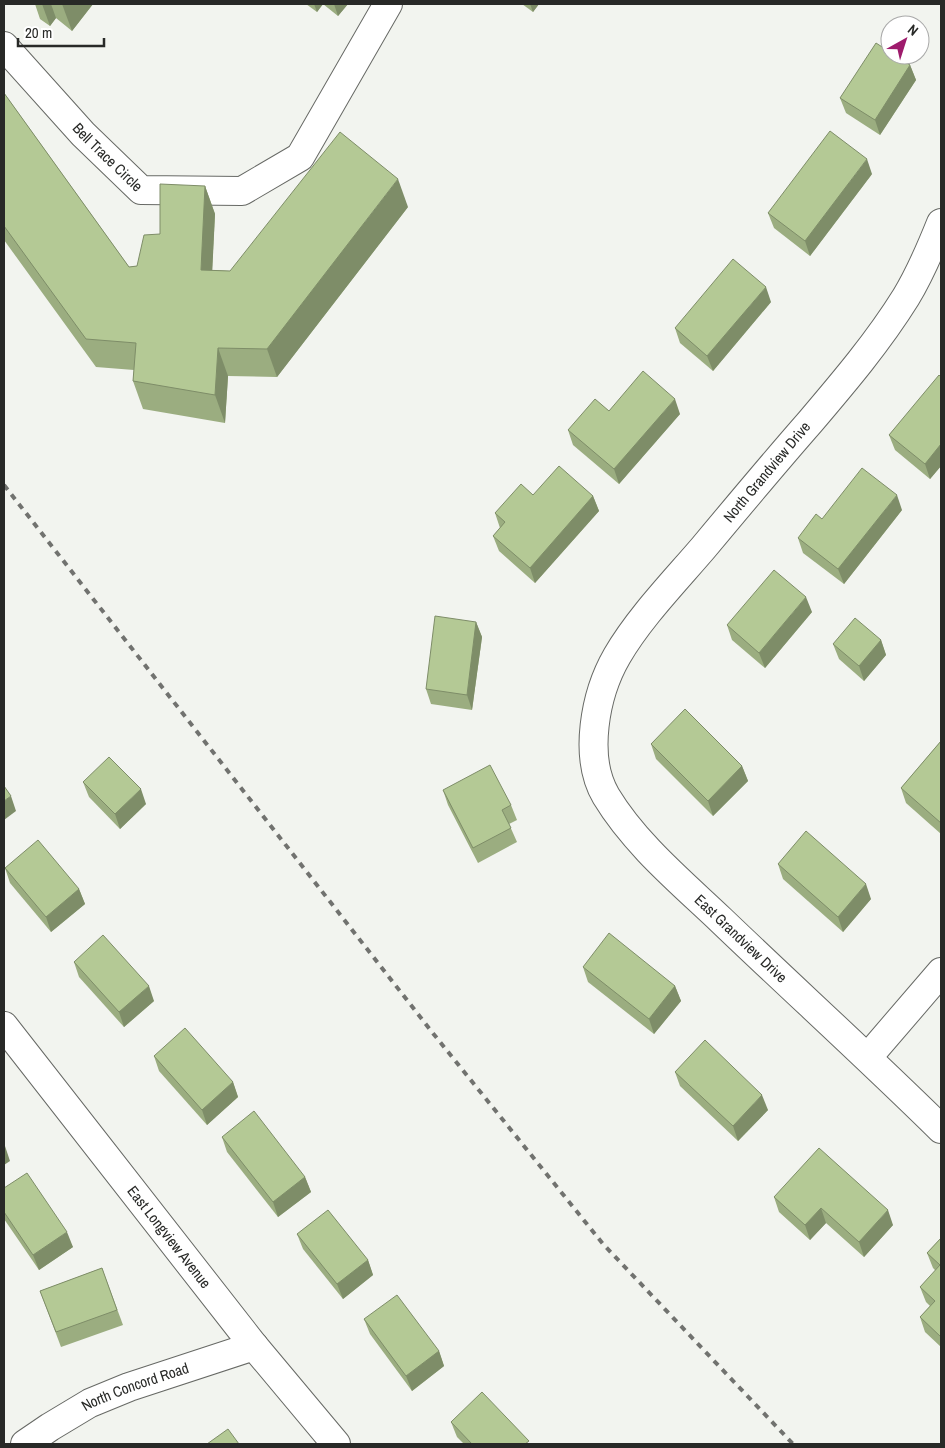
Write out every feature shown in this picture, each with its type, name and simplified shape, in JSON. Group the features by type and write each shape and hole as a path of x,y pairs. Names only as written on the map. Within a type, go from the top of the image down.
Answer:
{"street":[{"name":"Bell Trace Circle","path":"4,46 83,134 141,190 242,191 300,157 388,4"},
{"name":"North Grandview Drive","path":"596,720 604,685 617,657 656,604 860,362 907,295 941,223"},
{"name":"East Grandview Drive","path":"596,720 593,743 594,762 605,795 620,817 649,851 941,1129"},
{"path":"868,1058 941,972"},
{"name":"East Longview Avenue","path":"4,1026 254,1346 336,1444"},
{"name":"North Concord Road","path":"25,1444 90,1403 129,1387 254,1346"}],"building":[{"path":"876,43 880,46 880,65 910,65 875,120 840,98"},
{"path":"4,93 129,267 137,266 144,235 160,234 160,184 205,186 201,270 230,271 340,132 398,179 267,349 218,348 215,395 133,381 136,343 86,339 4,226"},
{"path":"830,131 867,159 805,241 768,213"},
{"path":"733,259 766,287 707,356 675,328"},
{"path":"643,371 675,399 614,469 568,430 595,399 609,411"},
{"path":"939,375 941,377 941,444 925,464 889,435"},
{"path":"559,466 593,496 530,568 493,536 505,522 495,513 521,484 533,495"},
{"path":"862,468 897,495 838,569 798,538 816,514 822,519"},
{"path":"774,570 806,597 759,653 727,625"},
{"path":"435,616 476,622 467,695 426,689"},
{"path":"855,618 881,640 859,666 833,644"},
{"path":"685,709 742,766 708,801 651,744"},
{"path":"941,741 941,823 901,788"},
{"path":"109,757 141,789 115,814 83,782"},
{"path":"490,765 511,805 502,810 511,828 473,848 443,790"},
{"path":"4,786 11,796 4,801"},
{"path":"806,831 866,884 838,917 778,864"},
{"path":"38,840 79,889 46,917 5,868"},
{"path":"609,933 675,986 649,1019 583,967"},
{"path":"103,935 149,986 119,1012 74,962"},
{"path":"185,1028 233,1082 202,1110 154,1056"},
{"path":"705,1040 762,1095 733,1126 675,1072"},
{"path":"254,1111 305,1177 273,1202 222,1137"},
{"path":"819,1148 888,1210 859,1242 821,1208 805,1225 774,1197"},
{"path":"27,1173 67,1232 33,1255 4,1212 4,1188"},
{"path":"328,1210 368,1260 337,1284 297,1234"},
{"path":"941,1238 941,1337 920,1317 935,1301 920,1287 940,1265 927,1253"},
{"path":"102,1268 117,1310 56,1332 40,1291"},
{"path":"397,1295 439,1351 406,1376 364,1319"},
{"path":"482,1392 529,1441 525,1444 472,1444 451,1422"},
{"path":"228,1429 239,1444 207,1444"}],"railway":[{"path":"4,485 432,1032 603,1244 793,1444"}]}
